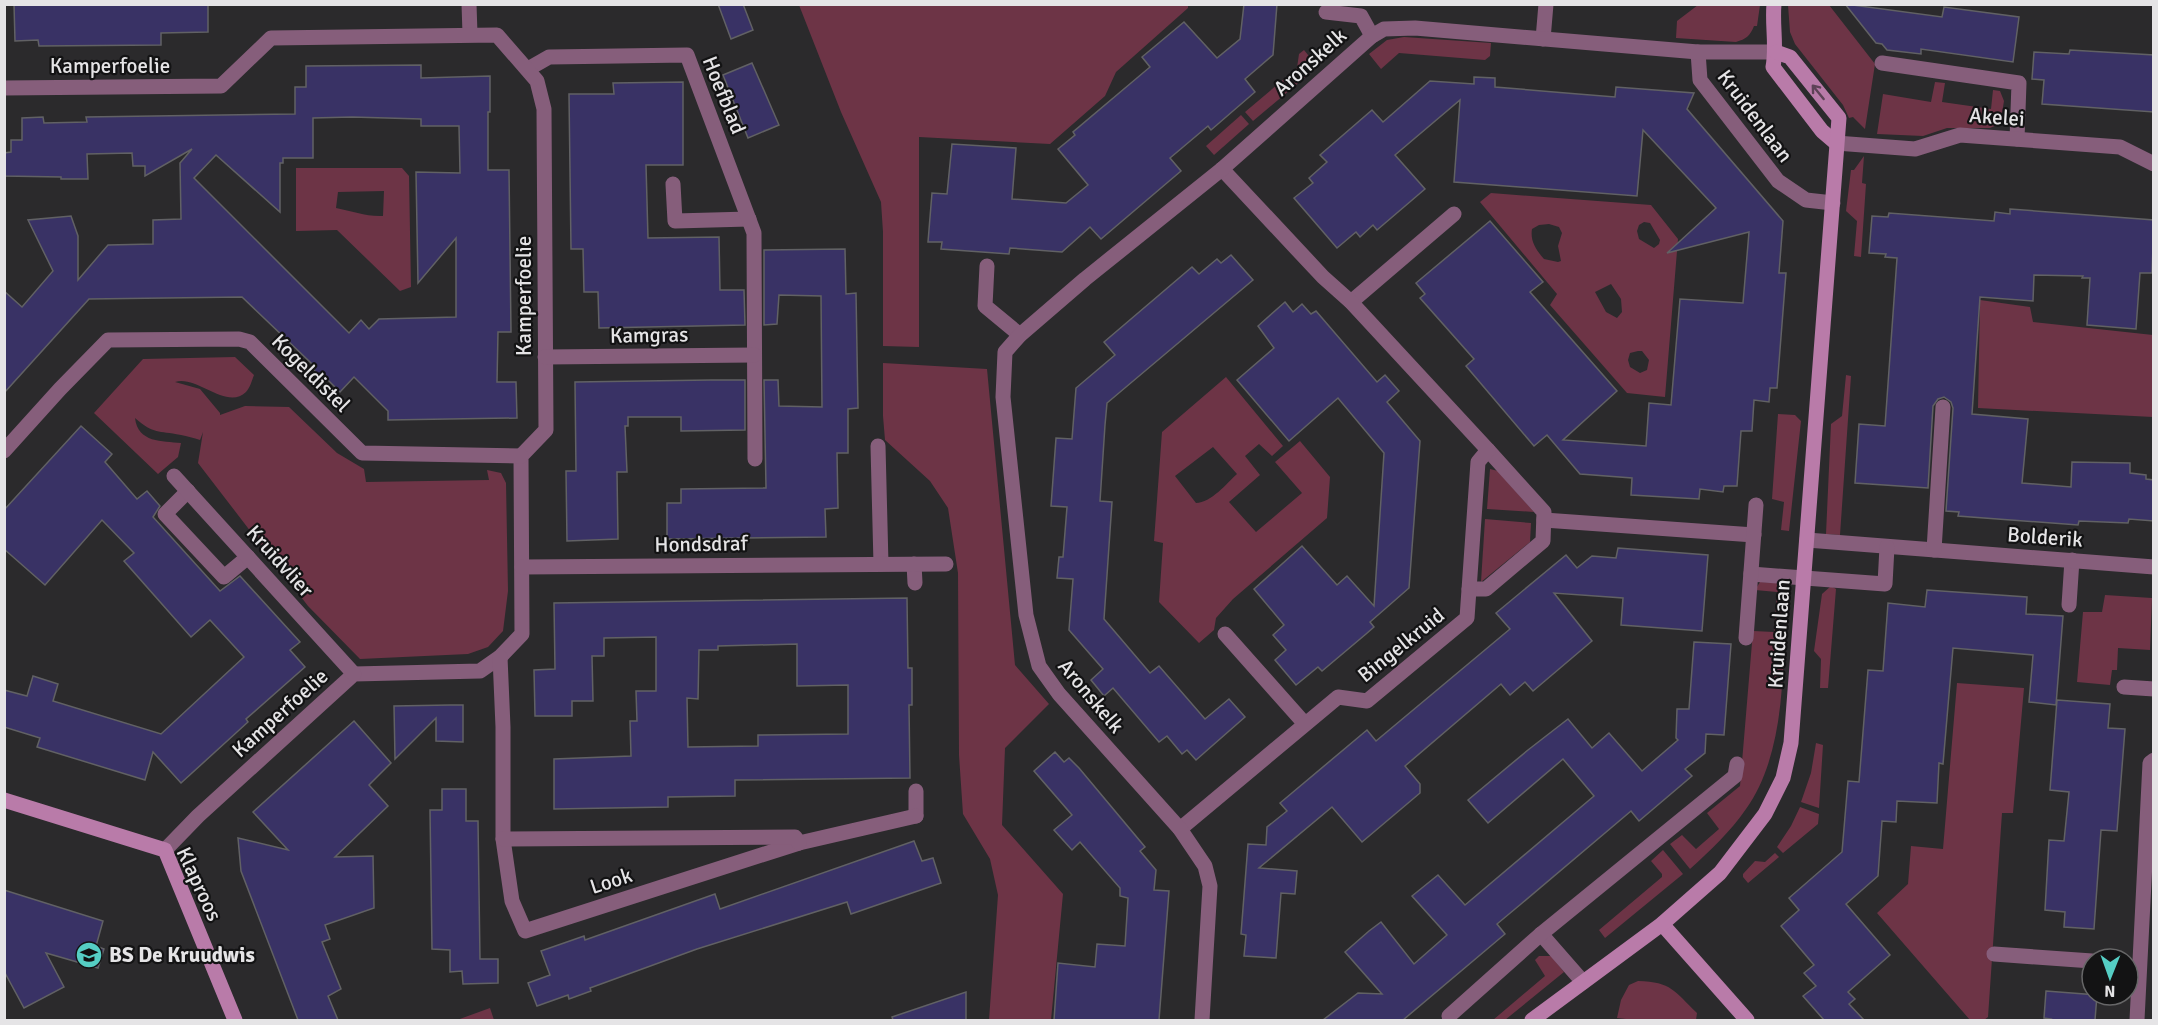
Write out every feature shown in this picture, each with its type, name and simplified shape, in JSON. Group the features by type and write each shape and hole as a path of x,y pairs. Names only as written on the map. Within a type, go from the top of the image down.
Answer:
{"street":[{"path":"469,4 470,34"},
{"path":"1543,39 1546,4"},
{"name":"Kruidenlaan","path":"1774,4 1776,52 1773,67 1822,131 1836,143"},
{"path":"1326,12 1361,16 1372,36"},
{"name":"Aronskelk","path":"1202,1020 1210,886 1205,866 1180,829 1059,694 1039,666 1026,615 1003,397 1005,352 1020,336 1086,279 1222,169 1372,36 1384,29 1415,28 1698,52 1776,52"},
{"name":"Kamperfoelie","path":"4,88 221,86 271,38 497,35 537,81 544,109 546,430 521,456 522,634 500,657 480,671 354,674 198,816 165,850"},
{"name":"Kruidenlaan","path":"1698,52 1700,80 1778,181 1806,200 1833,203"},
{"name":"Kruidenlaan","path":"1532,1020 1662,924 1720,873 1765,814 1783,778 1791,744 1839,118 1790,57 1776,52"},
{"name":"Hoefblad","path":"528,69 549,57 687,56 751,226"},
{"path":"1882,63 2019,83 2017,140"},
{"name":"Akelei","path":"1836,143 1915,149 1960,135 2120,147 2154,164"},
{"path":"1222,169 1323,277 1351,302 1544,512 1544,540 1486,589 1469,588"},
{"path":"673,184 675,221 751,226 755,459"},
{"path":"1351,302 1454,214"},
{"path":"987,266 985,306 1020,336"},
{"name":"Kogeldistel","path":"4,451 108,340 239,339 250,342 362,453 521,456"},
{"name":"Kamgras","path":"545,357 754,355"},
{"path":"1934,550 1943,407"},
{"path":"878,446 881,564"},
{"name":"Bingelkruid","path":"1180,829 1338,697 1367,701 1467,618 1478,462 1488,450"},
{"name":"Kruidvlier","path":"174,476 354,674"},
{"path":"188,491 165,514 224,577 248,557"},
{"name":"Kruidenlaan","path":"1746,638 1756,505"},
{"path":"1544,520 1754,535"},
{"name":"Bolderik","path":"1807,540 2154,567"},
{"path":"1751,574 1885,584 1887,546"},
{"path":"2069,605 2072,560"},
{"path":"914,564 915,583"},
{"name":"Hondsdraf","path":"522,567 946,564"},
{"path":"1225,634 1305,724"},
{"name":"Look","path":"500,657 503,727 503,839 512,901 525,931 799,843 916,816 916,791"},
{"path":"2124,687 2154,689"},
{"path":"2135,947 2150,763 2154,760"},
{"path":"1449,1016 1541,934 1735,776 1737,764"},
{"name":"Klaproos","path":"4,800 165,850 235,1020"},
{"name":"Look","path":"503,839 795,837 799,843"},
{"path":"1662,924 1747,1020"},
{"path":"1541,934 1584,982"},
{"path":"1994,954 2080,960"}],"shaded area":[{"path":"799,5 1188,5 1188,8 1116,72 1105,96 1050,144 919,137 919,347 883,346 881,202 841,112"},
{"path":"1698,5 1760,5 1757,26 1754,26 1747,37 1736,42 1676,38 1677,21"},
{"path":"1788,5 1829,5 1875,64 1865,129 1853,117 1849,118 1843,105 1795,44 1790,32"},
{"path":"1404,37 1491,43 1490,56 1485,60 1399,53 1381,69 1369,54 1387,40"},
{"path":"1304,50 1317,66 1315,69 1253,121 1245,112 1297,68 1299,54"},
{"path":"1935,82 1945,83 1942,102 1991,109 1993,90 2000,91 2004,101 2001,119 1997,125 1990,128 1947,128 1923,136 1877,134 1883,94 1931,102"},
{"path":"1241,115 1249,124 1214,155 1206,146"},
{"path":"1864,156 1862,183 1866,184 1861,257 1854,256 1857,221 1846,211 1851,170 1854,170"},
{"path":"296,168 402,168 409,176 411,287 400,291 337,230 296,231","holes":["384,191 383,216 365,215 336,208 338,192"]},
{"path":"1491,193 1651,205 1678,239 1665,397 1627,393 1550,305 1557,294 1480,202","holes":["1644,222 1650,223 1660,240 1659,244 1654,248 1639,239 1637,231 1639,225","1549,224 1559,227 1562,233 1558,246 1561,261 1544,259 1536,249 1532,229 1539,225","1611,284 1621,299 1622,312 1617,318 1606,312 1595,292","1642,351 1649,360 1647,370 1640,373 1630,367 1628,360 1630,353"]},
{"path":"1980,300 2030,307 2033,322 2153,335 2153,417 1978,408"},
{"path":"235,357 254,375 246,392 238,397 221,395 193,383 175,382 200,389 220,415 245,406 289,407 337,453 364,469 366,482 489,480 487,470 501,473 506,483 508,591 503,631 488,647 468,654 360,659 308,606 198,463 203,432 200,440 161,432 152,430 135,418 137,426 146,436 159,441 181,443 178,457 158,474 94,413 143,359"},
{"path":"883,363 987,369 1015,665 1049,704 1005,748 1002,825 1063,894 1051,1020 989,1020 998,895 990,859 963,814 959,755 958,573 948,508 930,481 885,440"},
{"path":"1846,375 1851,376 1840,535 1826,534 1831,424 1842,416"},
{"path":"1226,377 1283,446 1272,456 1259,444 1245,456 1260,475 1229,502 1256,532 1302,493 1275,462 1300,441 1330,477 1327,518 1233,599 1216,618 1214,630 1199,643 1159,602 1163,543 1154,541 1162,432","holes":["1213,447 1237,474 1213,496 1196,503 1175,476"]},
{"path":"1778,414 1795,415 1801,421 1789,531 1781,530 1784,502 1772,499"},
{"path":"1490,469 1498,471 1534,512 1487,509"},
{"path":"1485,519 1531,523 1530,542 1481,582"},
{"path":"1760,582 1785,583 1783,669 1777,730 1760,785 1746,809 1720,840 1690,869 1670,844 1682,835 1696,849 1719,829 1707,813 1740,786 1753,631 1774,632 1777,592 1755,590"},
{"path":"1831,586 1836,589 1828,688 1820,688 1821,659 1814,651 1822,594"},
{"path":"2105,595 2152,598 2150,650 2118,648 2117,670 2112,670 2110,685 2077,682 2083,612 2102,612"},
{"path":"1957,683 2024,688 2013,813 2002,813 1988,1017 1984,1020 1970,1020 1877,913 1908,884 1911,846 1943,849"},
{"path":"1816,743 1823,745 1819,808 1801,802 1811,773"},
{"path":"1800,807 1819,814 1818,824 1783,853 1777,847"},
{"path":"1663,850 1683,874 1605,938 1599,930 1662,877 1651,861"},
{"path":"1775,853 1779,857 1748,883 1743,874 1755,861 1765,862"},
{"path":"1539,956 1551,956 1564,972 1505,1020 1493,1020 1545,976 1535,960"},
{"path":"1638,981 1658,983 1672,989 1697,1013 1696,1020 1617,1018 1621,1000 1629,985"},
{"path":"490,1008 494,1020 457,1020"}],"building":[{"path":"14,4 208,4 208,32 161,33 161,45 39,46 38,40 15,41"},
{"path":"718,4 743,4 753,30 731,39"},
{"path":"1244,4 1277,4 1273,55 1245,79 1255,92 1211,130 1208,126 1170,158 1181,171 1101,239 1090,227 1062,252 1010,248 1009,254 941,249 942,242 928,242 932,193 947,194 952,144 1016,148 1012,199 1066,203 1088,185 1058,149 1075,135 1073,132 1150,67 1142,57 1184,22 1217,58 1240,39"},
{"path":"1845,4 1942,17 1944,7 2019,17 2013,62 1921,49 1921,54 1887,50 1882,44 1876,43"},
{"path":"2070,50 2154,55 2154,112 2042,104 2044,80 2032,79 2034,52 2069,54"},
{"path":"752,63 779,125 748,138 723,75"},
{"path":"421,65 421,78 490,76 488,170 509,170 511,332 498,332 497,382 516,382 517,418 388,420 388,411 354,377 340,392 323,375 319,380 311,363 242,297 89,299 4,393 4,291 22,307 53,271 28,220 71,216 78,236 78,280 108,245 153,244 153,220 181,219 180,163 192,149 145,176 145,166 133,166 132,153 87,154 88,179 4,176 4,153 11,152 11,140 22,140 22,118 43,117 44,123 87,122 86,117 295,114 295,87 306,87 306,66","holes":["313,118 421,119 421,126 459,126 460,173 416,172 418,283 456,238 456,317 379,319 369,329 361,320 349,333 194,178 216,155 280,212 280,163 283,163 283,158 313,158"]},
{"path":"1474,77 1495,78 1495,87 1615,97 1616,87 1694,93 1687,109 1783,221 1779,273 1786,273 1777,388 1770,388 1769,402 1754,400 1752,431 1741,431 1737,486 1724,486 1723,492 1700,489 1699,499 1631,495 1632,478 1580,474 1547,435 1534,446 1466,366 1474,359 1420,298 1425,294 1416,283 1490,221 1543,282 1530,292 1617,391 1563,440 1646,446 1649,403 1671,405 1680,299 1743,303 1749,232 1667,253 1716,208 1643,130 1637,196 1454,182 1460,100 1395,155 1425,189 1377,230 1373,225 1360,237 1356,232 1337,248 1294,198 1313,183 1309,178 1327,162 1320,155 1372,110 1383,122 1430,81 1474,84"},
{"path":"683,82 683,165 646,165 648,238 719,237 720,290 744,290 745,325 599,328 598,292 584,292 583,249 571,249 569,94 614,94 613,83"},
{"path":"2010,209 2154,220 2152,273 2140,273 2136,329 2087,325 2090,278 2082,278 2083,276 2034,275 2033,301 1980,297 1972,414 2028,419 2022,483 2071,487 2072,462 2130,463 2130,473 2146,475 2146,479 2154,480 2154,521 2129,519 2128,523 2079,521 2078,525 1958,516 1959,512 1946,511 1953,408 1951,402 1944,397 1938,399 1933,406 1928,488 1855,483 1859,424 1885,426 1897,258 1885,257 1886,254 1869,253 1872,216 1888,217 1889,213 1994,221 1995,212 2010,214"},
{"path":"845,249 846,294 856,293 858,408 848,409 848,453 837,453 838,508 825,509 826,537 667,539 667,503 681,503 681,489 766,488 764,380 778,380 779,406 822,407 821,296 779,295 777,324 764,325 764,250"},
{"path":"1231,255 1253,280 1107,403 1105,425 1100,501 1112,502 1104,619 1150,673 1159,666 1205,719 1229,699 1245,717 1196,760 1187,750 1182,754 1167,736 1159,742 1113,688 1104,696 1091,680 1103,669 1069,630 1073,579 1057,578 1059,557 1063,557 1067,507 1051,506 1056,438 1072,439 1076,388 1115,355 1104,342 1192,267 1199,274 1217,259 1221,263"},
{"path":"1285,302 1293,312 1302,304 1311,314 1316,311 1377,382 1385,375 1399,391 1387,402 1420,441 1409,588 1370,622 1374,627 1366,634 1322,671 1318,667 1296,685 1275,660 1286,650 1273,635 1284,625 1254,589 1302,546 1337,585 1347,576 1374,606 1384,453 1338,398 1289,441 1237,380 1274,348 1258,326"},
{"path":"745,380 745,430 681,431 681,417 628,417 628,426 625,426 627,472 617,472 618,539 567,541 566,471 576,471 575,382"},
{"path":"81,426 112,454 105,462 137,499 147,491 160,506 153,517 220,591 240,576 300,642 290,650 305,667 246,719 248,722 181,783 153,752 145,780 37,747 40,738 4,727 4,690 27,696 33,676 58,684 53,701 161,734 244,657 210,620 191,637 124,561 134,553 102,520 45,585 4,549 4,510"},
{"path":"1618,548 1708,555 1702,631 1621,625 1623,598 1554,593 1592,641 1533,691 1525,682 1510,695 1501,684 1405,766 1420,784 1420,793 1362,842 1332,807 1259,868 1297,871 1295,894 1281,893 1276,958 1244,956 1246,935 1241,934 1248,844 1266,845 1267,827 1287,811 1280,803 1367,730 1376,741 1510,629 1496,613 1566,555 1577,568 1592,556 1616,558"},
{"path":"1927,590 2027,597 2026,614 2063,616 2056,705 2029,702 2033,655 1953,648 1943,764 1939,763 1937,803 1897,801 1896,822 1882,821 1878,876 1846,904 1890,955 1848,992 1855,999 1849,1004 1864,1020 1824,1020 1803,996 1816,986 1804,973 1814,965 1781,926 1799,910 1789,898 1842,852 1848,781 1859,782 1868,670 1883,671 1888,603 1925,607"},
{"path":"907,598 908,668 912,668 912,705 909,705 910,778 735,780 735,796 668,797 668,807 554,809 554,759 631,756 630,721 637,721 636,691 656,691 656,637 604,638 604,656 592,656 593,701 572,701 572,716 535,716 534,670 555,669 554,603","holes":["797,644 797,686 848,685 848,734 758,735 758,746 688,747 687,698 698,699 699,650 718,650 718,646"]},
{"path":"1694,642 1731,644 1724,735 1706,734 1705,753 1685,769 1692,776 1639,821 1631,811 1497,924 1505,934 1403,1020 1323,1020 1358,993 1382,994 1345,952 1369,931 1381,922 1414,964 1447,935 1412,896 1438,875 1465,905 1594,796 1563,759 1488,823 1468,800 1528,750 1568,719 1592,748 1609,733 1642,771 1678,740 1676,738 1677,709 1689,709"},
{"path":"2057,700 2110,704 2108,728 2125,729 2117,831 2101,830 2094,929 2064,927 2065,912 2045,910 2049,840 2064,841 2069,792 2050,790"},
{"path":"463,705 463,742 436,741 436,718 395,759 394,706"},
{"path":"354,721 391,763 369,785 388,806 335,857 373,856 374,908 325,925 330,939 322,942 341,989 328,996 338,1020 298,1020 241,871 238,838 288,850 253,812"},
{"path":"1055,752 1064,762 1069,758 1079,768 1145,847 1140,851 1156,870 1154,890 1169,891 1159,1020 1054,1020 1058,963 1095,967 1097,944 1125,946 1128,898 1120,896 1120,888 1080,842 1072,850 1054,830 1072,815 1034,771"},
{"path":"442,789 466,789 466,821 478,821 480,959 498,959 498,983 463,984 462,971 450,972 450,950 432,949 430,810 442,810"},
{"path":"914,841 922,861 933,858 941,883 851,914 847,902 697,949 590,988 591,991 569,999 568,995 537,1006 528,983 550,975 541,951 584,936 585,940 715,894 720,909"},
{"path":"4,890 103,921 96,946 104,949 98,968 46,953 64,987 24,1008 4,971"},
{"path":"2046,991 2080,994 2080,1007 2096,1007 2095,1020 2044,1018"},
{"path":"966,992 966,1020 893,1020 892,1017"}],"place":[{"name":"BS De Kruudwis","path":"89,955"}]}
